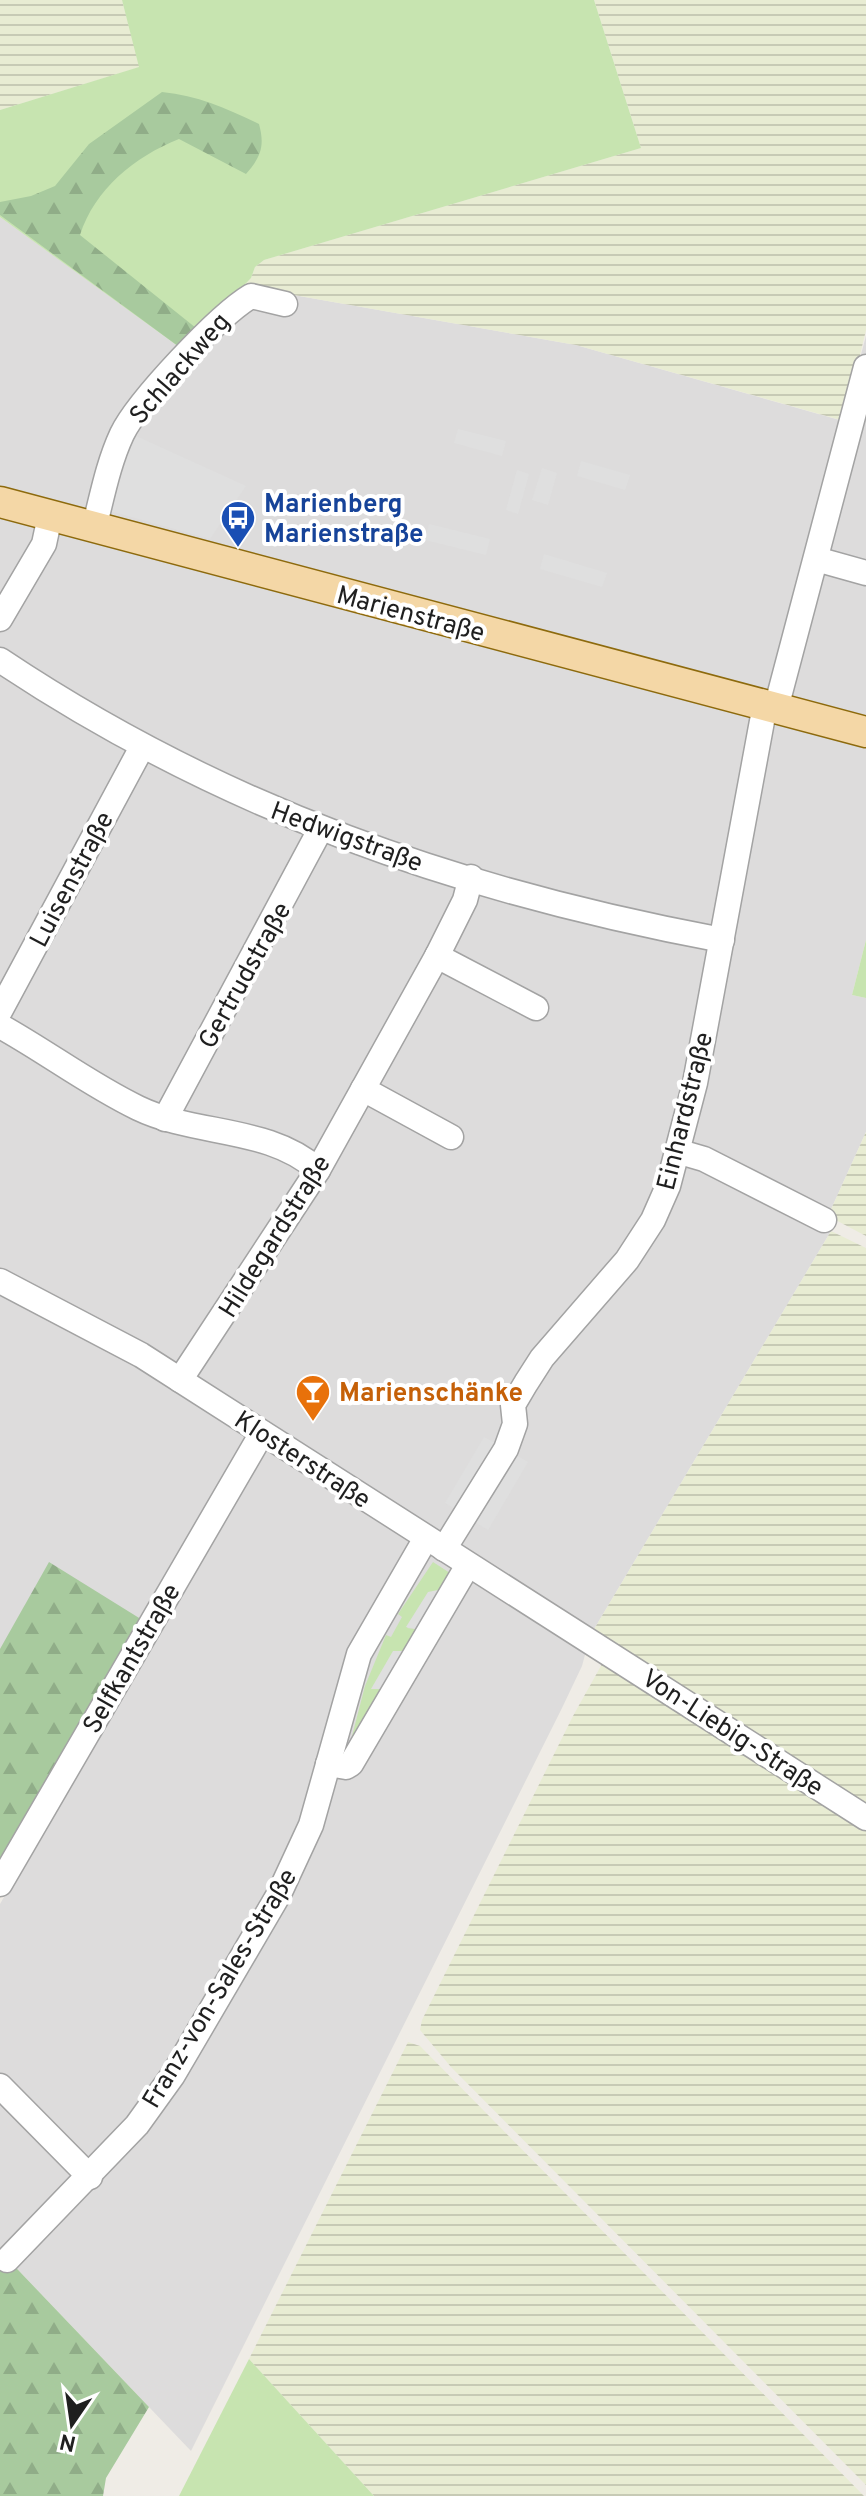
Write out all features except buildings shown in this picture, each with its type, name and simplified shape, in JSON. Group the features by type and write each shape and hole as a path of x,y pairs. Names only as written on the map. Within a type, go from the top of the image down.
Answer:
{"main road":[{"name":"Marienstraße","path":"0,502 866,732"}],"street":[{"name":"Schlackweg","path":"94,528 123,432 151,396 232,307 251,296 285,304"},
{"name":"Einhardstraße","path":"435,1544 506,1449 515,1424 514,1403 542,1358 627,1260 651,1223 680,1152 771,707 816,559 866,367"},
{"path":"0,619 44,544 50,516"},
{"path":"816,559 866,573"},
{"name":"Hedwigstraße","path":"0,660 104,727 320,830 395,858 645,926 722,940"},
{"name":"Luisenstraße","path":"0,1011 142,747"},
{"name":"Gertrudstraße","path":"165,1119 320,830"},
{"name":"Hildegardstraße","path":"180,1380 318,1170 437,956 465,900 471,877"},
{"path":"437,956 536,1008"},
{"path":"0,1026 90,1082 165,1119 268,1142 301,1155 318,1170"},
{"path":"363,1089 451,1137"},
{"path":"680,1152 704,1159 824,1220"},
{"name":"Klosterstraße","path":"0,1281 141,1355 600,1646"},
{"name":"Selfkantstraße","path":"0,1884 262,1433"},
{"name":"Franz-von-Sales-Straße","path":"7,2260 137,2125 173,2075 279,1894 311,1825 359,1654 435,1544"},
{"path":"328,1764 346,1767 351,1764 468,1565"},
{"name":"Von-Liebig-Straße","path":"600,1646 866,1818"},
{"path":"0,2086 90,2177"}],"shaded area":[{"path":"0,217 182,348 242,286 576,345 843,421 866,336 866,940 852,995 866,998 866,1132 828,1216 831,1231 590,1636 582,1666 562,1708 191,2451 0,2251 0,1904 11,1885 0,1862"},
{"path":"458,429 506,441 502,456 454,443"},
{"path":"134,435 246,486 210,539 110,511"},
{"path":"581,461 630,475 625,490 577,476"},
{"path":"542,468 557,473 548,505 532,500"},
{"path":"517,470 529,474 518,514 506,510"},
{"path":"429,524 490,539 486,555 425,540"},
{"path":"544,554 607,573 602,587 540,569"},
{"path":"484,1437 497,1444 457,1510 445,1503"},
{"path":"514,1454 528,1462 488,1530 473,1521"},
{"path":"448,1588 423,1630 406,1627 428,1592"},
{"path":"393,1651 412,1651 389,1689 371,1689"}],"green space":[{"path":"0,0 122,0 140,67 0,110"},
{"path":"122,0 594,0 641,148 264,260 255,267 251,278 182,349 0,217 0,110 139,67"},
{"path":"594,0 866,0 866,330 844,421 576,345 242,286 264,260 641,148"},
{"path":"162,92 200,100 247,118 259,124 262,139 258,157 246,174 179,139 162,146 132,165 106,189 95,203 80,235 196,328 182,349 0,215 0,202 31,196 55,186 89,144"},
{"path":"866,940 866,998 852,995"},
{"path":"866,1132 866,1236 828,1216"},
{"path":"831,1231 866,1248 866,1811 590,1636"},
{"path":"49,1562 144,1621 0,1869 0,1649"},
{"path":"433,1562 453,1575 407,1628 423,1630 372,1689 389,1689 362,1734 352,1736 365,1686 386,1635 391,1637 402,1617 398,1614"},
{"path":"602,1664 866,1829 866,2485 451,2067 420,2030 422,2020 573,1716"},
{"path":"408,2042 420,2046 864,2496 374,2496 249,2359"},
{"path":"0,2251 149,2407 106,2478 103,2496 0,2496"},
{"path":"249,2359 374,2496 179,2496"}],"place":[{"name":"Marienberg Marienstraße","path":"238,549"},
{"name":"Marienschänke","path":"313,1423"}]}
